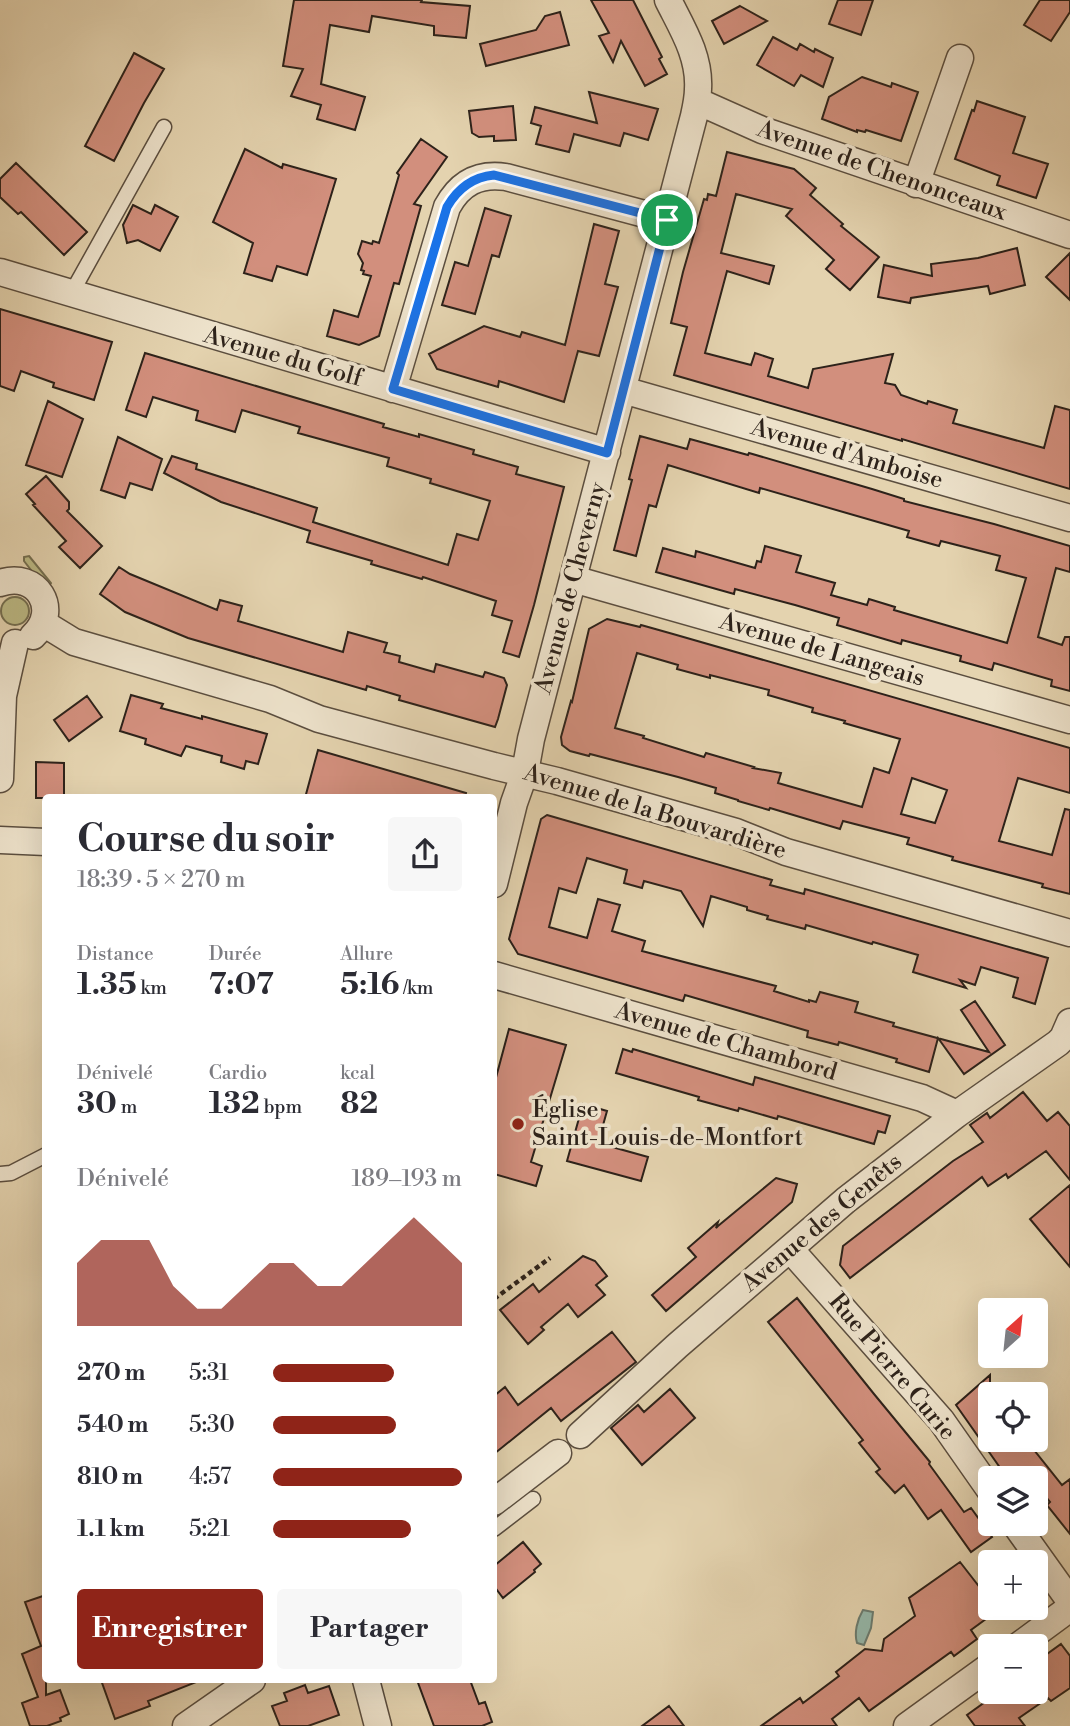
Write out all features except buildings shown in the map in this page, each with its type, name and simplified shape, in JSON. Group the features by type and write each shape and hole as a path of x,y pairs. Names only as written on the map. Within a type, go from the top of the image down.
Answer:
{"street":[{"name":"Avenue de Cheverny","path":"497,872 697,101 698,79 693,52 668,0"},
{"path":"916,184 960,58"},
{"name":"Avenue de Chenonceaux","path":"697,101 762,130 1070,236"},
{"path":"393,389 447,207 456,193 468,183 488,176 506,177 667,220"},
{"name":"Avenue du Golf","path":"0,272 607,453"},
{"name":"Avenue d'Amboise","path":"623,390 1070,518"},
{"path":"0,779 8,641 32,637 43,623 45,614 42,597 36,590 21,581 1,579"},
{"name":"Avenue de Langeais","path":"573,579 1070,720"},
{"name":"Avenue de la Bouvardière","path":"43,623 74,642 270,699 319,719 525,772 736,832 799,856 1070,933"},
{"path":"0,840 42,842"},
{"name":"Avenue de Chambord","path":"497,976 922,1098 957,1114"},
{"name":"Avenue des Genêts","path":"580,1435 677,1346 846,1200 957,1114 1052,1048 1063,1038 1070,1022"},
{"name":"Rue Pierre Curie","path":"790,1249 941,1420 978,1473"},
{"path":"497,1500 558,1453"},
{"path":"1024,1536 1070,1601"},
{"path":"1035,1634 1070,1608"},
{"path":"907,1726 978,1675"},
{"path":"186,1726 248,1683"},
{"path":"367,1683 378,1726"}],"lane":[{"path":"71,294 164,127"},
{"path":"0,1174 11,1173 42,1157"},
{"path":"497,1527 533,1499"}],"path":[{"path":"497,1297 550,1258"}],"shaded area":[{"path":"29,556 51,583 48,588 45,588 24,561 24,557"},
{"path":"15,597 25,601 29,611 25,621 15,625 5,621 1,611 5,601"},
{"path":"863,1610 873,1612 871,1628 864,1645 857,1643 856,1635"}],"place":[{"name":"Église Saint-Louis-de-Montfort","path":"518,1124"}],"route":[{"path":"494,175 506,177 667,220 607,453 393,389 447,207 456,193 468,183 494,175"}]}
